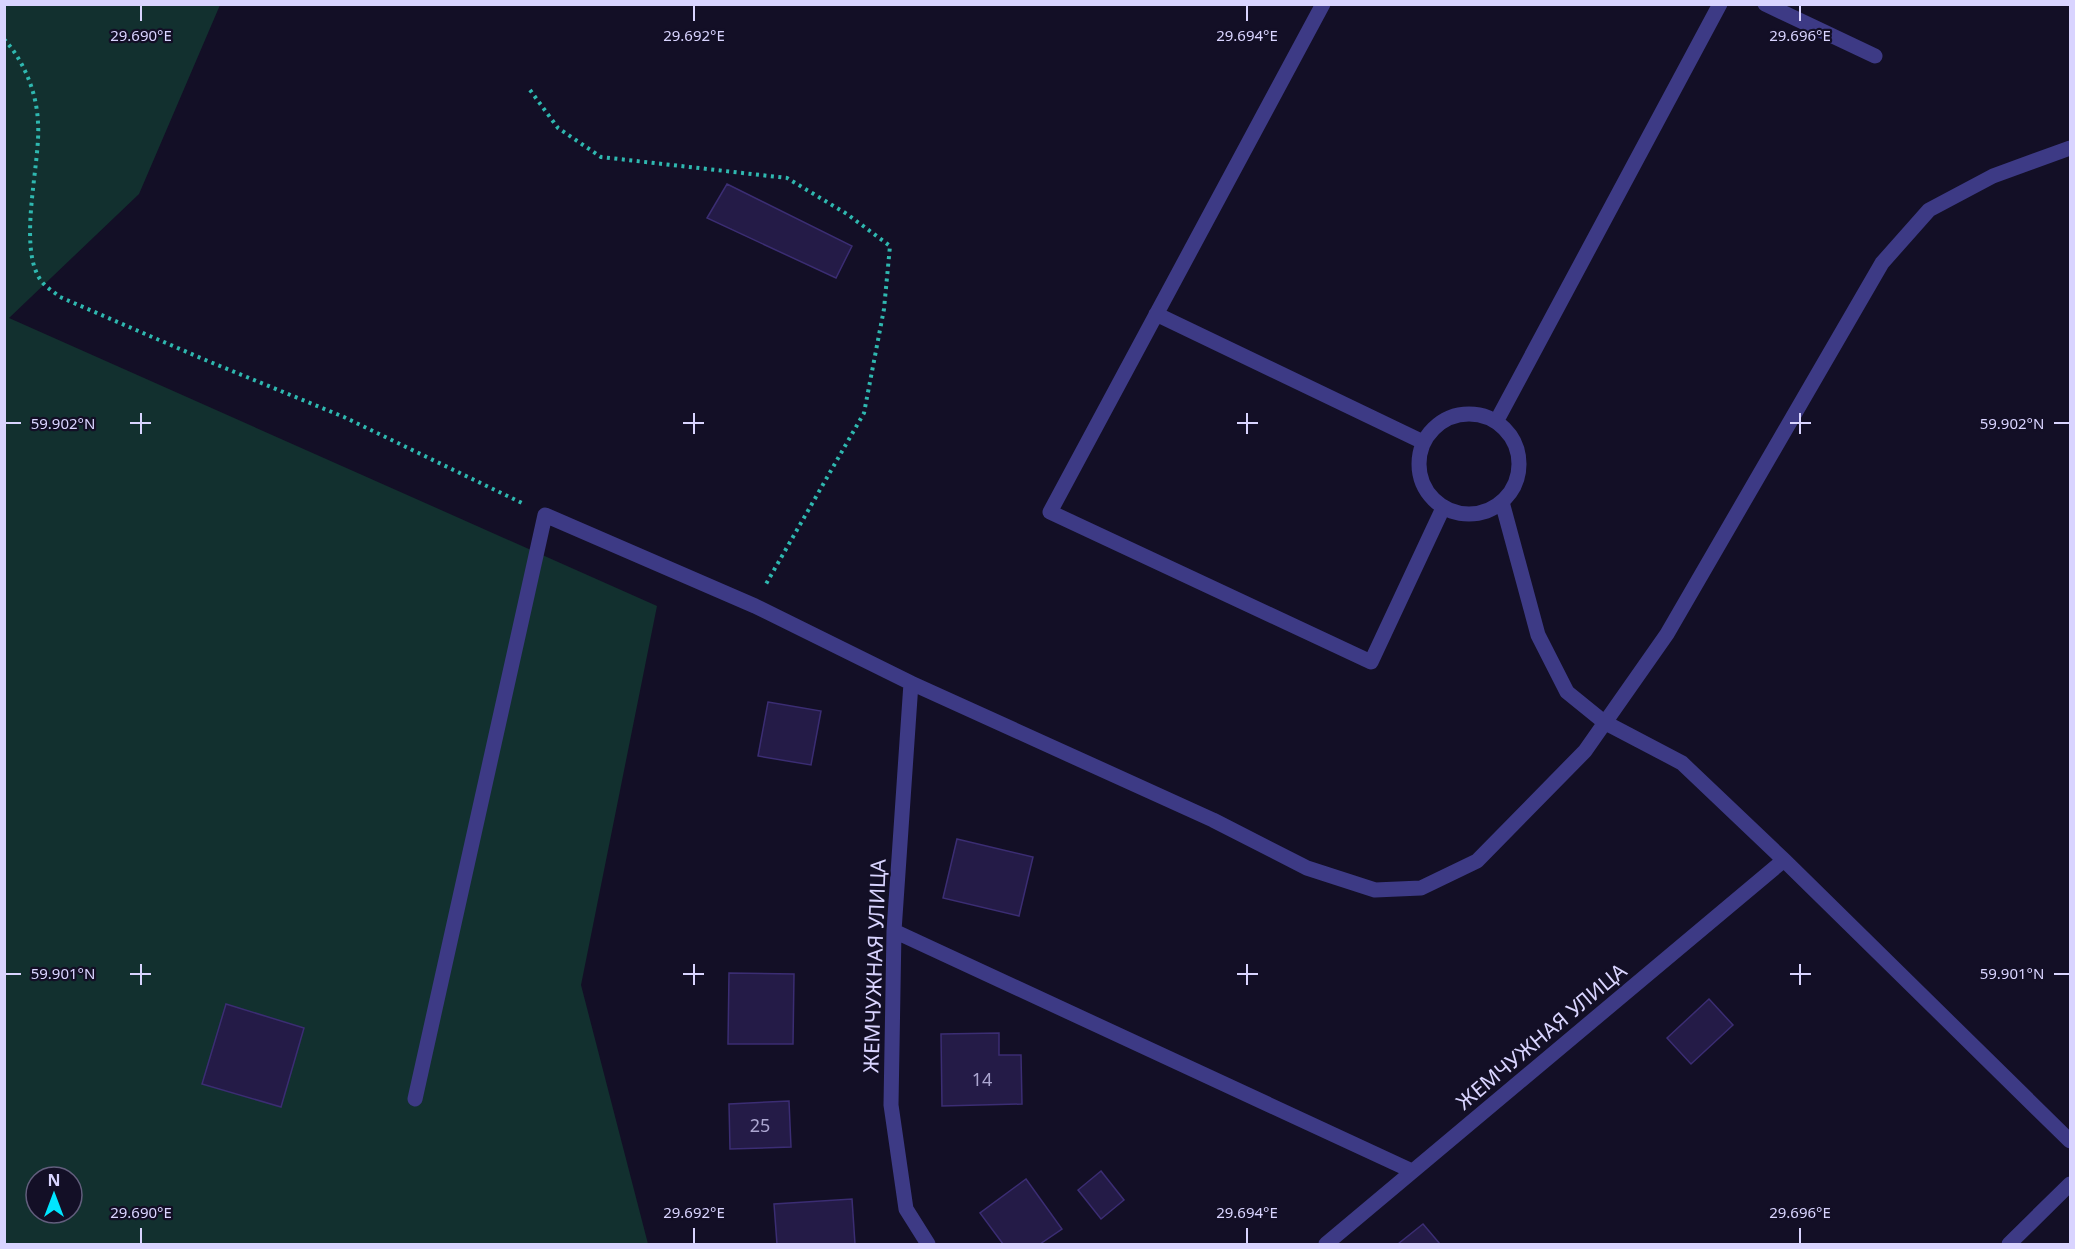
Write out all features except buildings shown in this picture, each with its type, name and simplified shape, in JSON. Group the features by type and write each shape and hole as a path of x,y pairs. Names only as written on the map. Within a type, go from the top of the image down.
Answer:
{"street":[{"path":"1323,4 1050,512 1371,662 1443,508"},
{"path":"1496,422 1720,4"},
{"path":"1765,4 1875,56"},
{"path":"415,1099 545,515 755,606 911,683 1214,820 1307,868 1375,890 1422,888 1477,861 1585,751 1667,634 1882,263 1929,210 1993,176 2070,148"},
{"path":"1156,314 1423,442"},
{"path":"1476,414 1496,422 1511,437 1519,456 1518,476 1502,502 1481,513 1462,514 1443,508 1427,493 1419,475 1418,458 1423,442 1436,425 1456,415 1476,414"},
{"path":"1502,502 1539,635 1567,692 1604,722 1682,763 2070,1141"},
{"name":"ЖЕМЧУЖНАЯ УЛИЦА","path":"911,683 894,931 891,1105 906,1209 928,1245"},
{"name":"ЖЕМЧУЖНАЯ УЛИЦА","path":"1326,1245 1784,860"},
{"path":"894,931 1412,1171"},
{"path":"2008,1245 2070,1184"}],"path":[{"path":"4,39 11,47 32,86 38,123 31,215 32,257 42,281 60,297 344,417 545,515"},
{"path":"530,90 558,128 601,158 787,178 848,214 890,246 884,309 864,413 755,606"}],"green space":[{"path":"5,5 220,5 139,194 9,318 657,606 581,985 648,1244 5,1244"}]}
